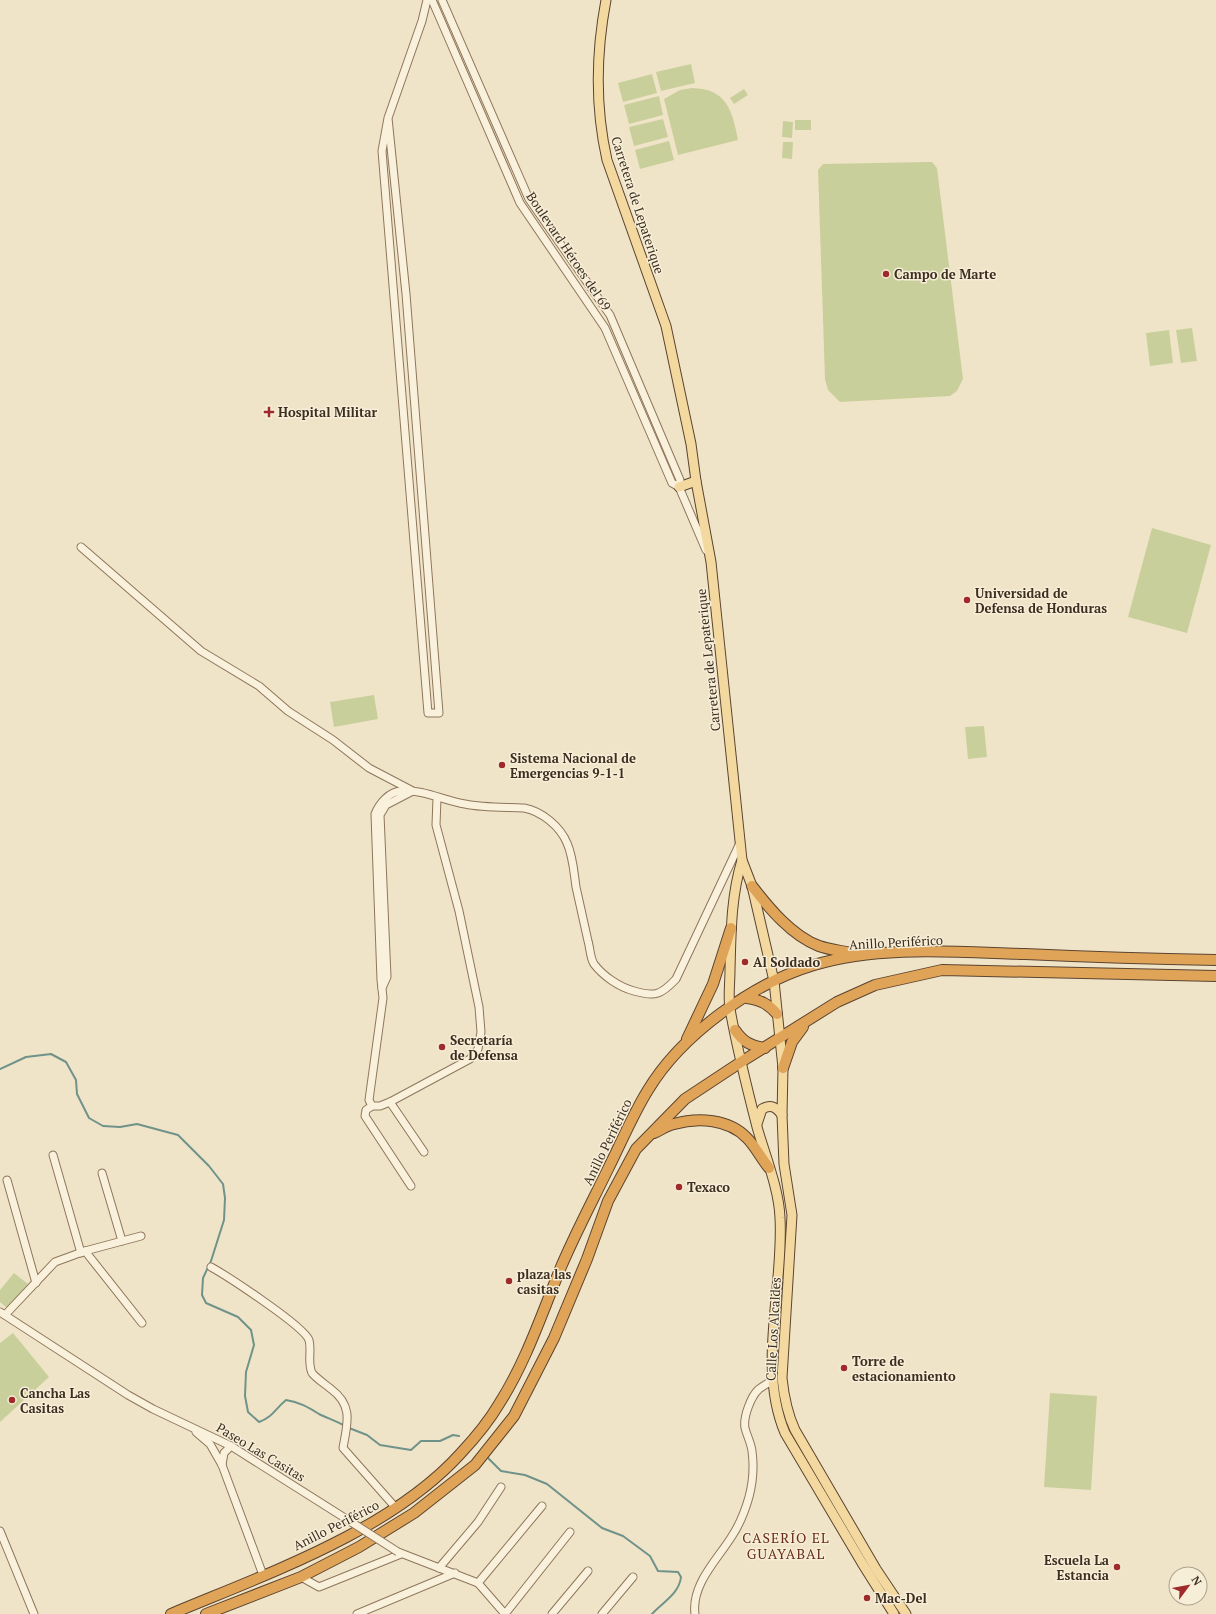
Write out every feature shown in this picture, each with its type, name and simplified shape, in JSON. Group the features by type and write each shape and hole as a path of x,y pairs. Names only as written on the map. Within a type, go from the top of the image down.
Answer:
{"highway":[{"path":"752,886 768,907 793,930 819,946 860,954"},
{"path":"686,1041 713,984 731,928"},
{"name":"Anillo Periférico","path":"171,1614 263,1575 353,1534 396,1508 436,1476 460,1454 498,1406 519,1369 567,1253 647,1091 665,1065 686,1041 730,1008 774,981 814,965 860,954 944,952 1216,960"},
{"name":"Anillo Periférico","path":"206,1614 301,1577 359,1547 390,1529 445,1490 475,1465 510,1421 554,1338 569,1305 608,1201 636,1149 647,1136 684,1100 741,1062 837,1002 875,985 942,970 1216,976"},
{"path":"747,998 759,999 769,1005 777,1014"},
{"path":"783,1068 792,1042 801,1029 812,1018"},
{"path":"735,1030 742,1040 753,1046 765,1048"},
{"path":"647,1136 674,1124 699,1120 720,1122 736,1128 747,1138 769,1168"}],"main road":[{"name":"Carretera de Lepaterique","path":"606,0 600,31 598,77 601,134 607,160 666,326 691,444 692,460 711,562 742,860 752,886 774,981 780,1038"},
{"path":"679,487 696,481"},
{"name":"Carretera de Lepaterique","path":"741,1062 730,1008 731,928 735,881 742,860"},
{"name":"Calle Los Alcaldes","path":"780,1038 783,1068 782,1115 784,1164 792,1215 782,1378 787,1412 795,1430 872,1562 906,1614"},
{"name":"Calle Los Alcaldes","path":"741,1062 769,1168 780,1218 780,1260 772,1381 778,1415 786,1433 862,1563 894,1614"},
{"path":"757,1126 762,1109 766,1106 773,1106 778,1109 782,1115"}],"street":[{"name":"Boulevard Héroes del 69","path":"431,0 520,203 605,328 672,483 679,487"},
{"name":"Boulevard Héroes del 69","path":"388,118 406,294 439,713 428,713 382,151 388,118 425,11 431,0"},
{"name":"Boulevard Héroes del 69","path":"442,0 529,199 610,315 680,480 679,487 711,562"},
{"path":"81,548 202,651 259,686 288,711 333,740 369,768 413,791 466,805 533,810 554,824 567,841 570,851 579,903 593,963 604,975 619,984 645,994 656,995 667,988 676,979 740,843"},
{"path":"372,1106 369,1100 383,998 374,814 379,805 389,796 400,790 413,791"},
{"path":"411,1186 364,1116 366,1110 372,1106 380,1106 390,1102 470,1059 478,1049 482,1032 471,961 436,825 437,798"},
{"path":"390,1102 424,1152"},
{"path":"53,1155 83,1252 142,1323"},
{"path":"102,1174 122,1241"},
{"path":"7,1180 36,1283"},
{"path":"3,1314 56,1262 83,1252 141,1236"},
{"path":"211,1267 274,1309 307,1336 310,1344 310,1366 312,1373 341,1398 347,1410 348,1416 343,1448 396,1508"},
{"name":"Paseo Las Casitas","path":"3,1314 128,1395 231,1446 399,1553 478,1583 505,1614"},
{"path":"695,1614 694,1608 699,1589 744,1514 753,1476 752,1450 744,1426 745,1418 754,1395 760,1388 772,1381"},
{"path":"190,1426 210,1444 222,1465 263,1575"},
{"path":"222,1465 224,1453 231,1446"},
{"path":"440,1568 478,1522 501,1487"},
{"path":"478,1583 542,1506"},
{"path":"0,1531 34,1614"},
{"path":"505,1614 570,1532"},
{"path":"301,1577 319,1587 399,1553"},
{"path":"552,1614 588,1571"},
{"path":"357,1614 455,1574"},
{"path":"602,1614 633,1577"}],"green space":[{"path":"691,64 695,83 661,91 656,72"},
{"path":"652,74 657,93 623,102 618,83"},
{"path":"692,88 704,89 713,92 726,103 733,119 738,140 678,155 664,99 680,90"},
{"path":"744,89 748,95 734,104 730,98"},
{"path":"659,96 663,115 629,124 624,105"},
{"path":"663,119 668,137 634,146 629,127"},
{"path":"795,120 811,120 811,130 795,130"},
{"path":"783,121 793,122 792,138 782,137"},
{"path":"669,141 674,160 640,169 635,150"},
{"path":"783,142 793,142 792,159 782,158"},
{"name":"Campo de Marte","path":"932,162 937,168 963,379 957,391 950,396 840,402 828,390 825,379 818,170 823,164"},
{"path":"1192,328 1197,361 1181,363 1176,330"},
{"path":"1169,330 1173,363 1150,366 1146,333"},
{"path":"1152,528 1211,545 1187,633 1128,617"},
{"path":"374,695 378,719 334,727 330,702"},
{"path":"984,726 987,757 968,759 965,727"},
{"path":"14,1273 28,1284 7,1308 0,1302 0,1290"},
{"name":"Cancha Las Casitas","path":"13,1333 49,1377 0,1422 0,1343"},
{"path":"1050,1393 1097,1396 1091,1490 1044,1487"}],"waterway":[{"path":"0,1069 26,1057 51,1054 66,1062 76,1080 77,1094 89,1118 103,1126 120,1127 137,1124 178,1135 209,1166 223,1184 225,1198 224,1220 211,1261 203,1278 202,1295 206,1303 238,1317 251,1330 254,1345 246,1372 245,1396 248,1412 259,1422 271,1415 286,1400 303,1405 345,1426"},
{"path":"349,1428 367,1435 380,1445 411,1450 421,1441 440,1441 453,1435 459,1436"},
{"path":"488,1458 501,1471 525,1475 547,1484 602,1528 623,1536 650,1556 658,1571 678,1572 681,1577 680,1583 674,1593 652,1614"}],"place":[{"name":"Campo de Marte","path":"886,274"},
{"name":"Hospital Militar","path":"269,412"},
{"name":"Universidad de Defensa de Honduras","path":"967,600"},
{"name":"Sistema Nacional de Emergencias 9-1-1","path":"502,765"},
{"name":"Al Soldado","path":"745,962"},
{"name":"Secretaría de Defensa","path":"442,1047"},
{"name":"Texaco","path":"679,1187"},
{"name":"plaza las casitas","path":"509,1281"},
{"name":"Torre de estacionamiento","path":"844,1368"},
{"name":"Cancha Las Casitas","path":"12,1400"},
{"name":"Escuela La Estancia","path":"1117,1567"},
{"name":"Mac-Del","path":"867,1598"}],"district":[{"name":"CASERÍO EL GUAYABAL","path":"786,1546"}]}
